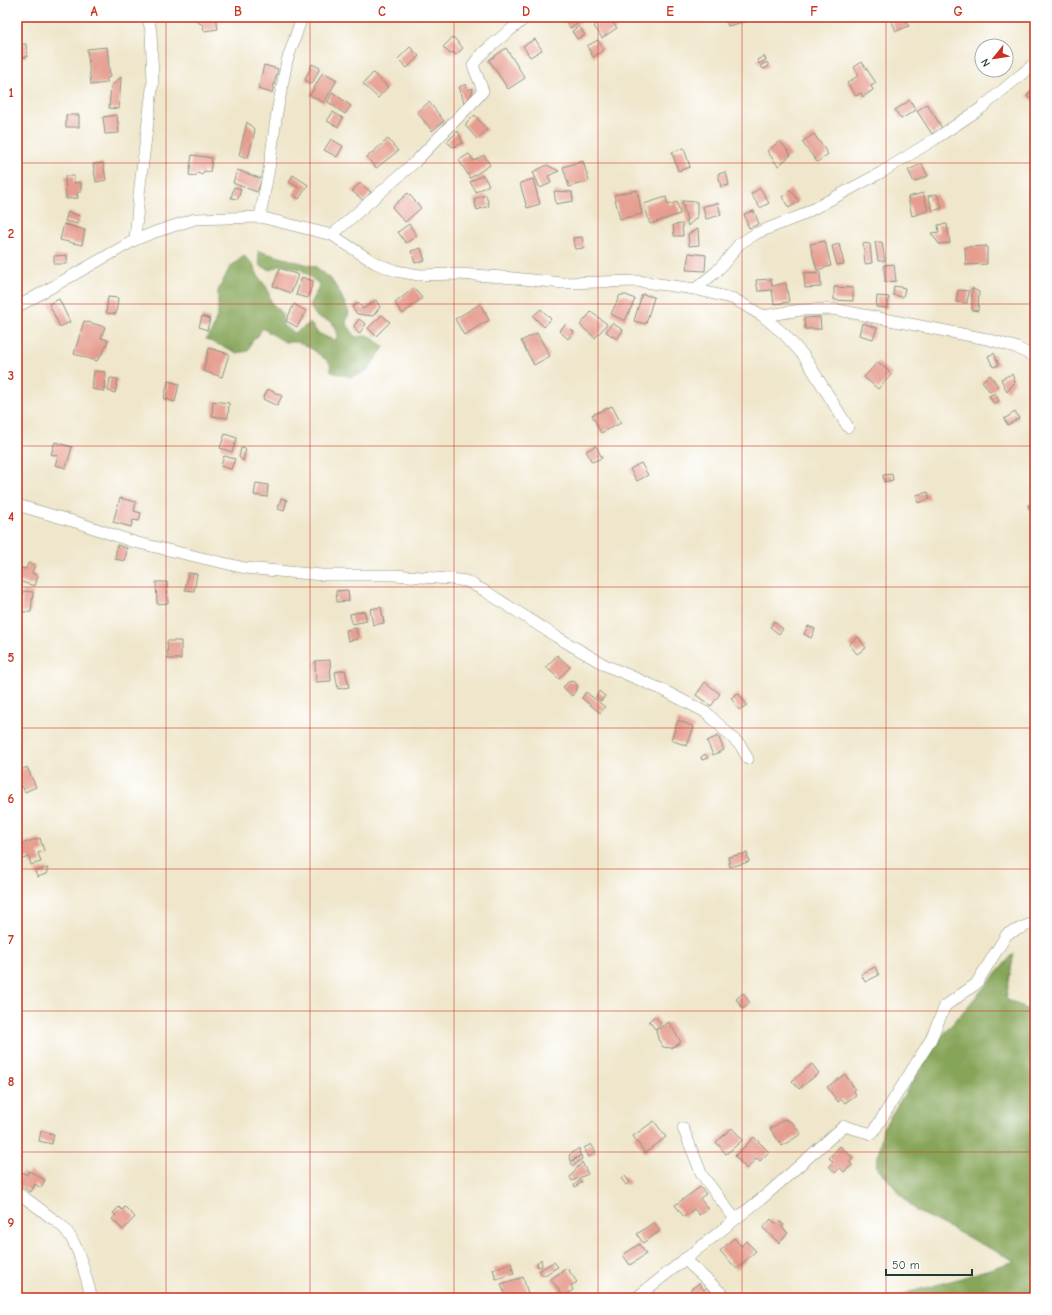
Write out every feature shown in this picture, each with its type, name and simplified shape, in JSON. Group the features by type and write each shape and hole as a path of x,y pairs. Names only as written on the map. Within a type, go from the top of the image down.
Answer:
{"street":[{"path":"135,240 153,81 151,32 148,17"},
{"path":"260,217 287,61 302,17"},
{"path":"332,235 415,162 478,98 483,91 481,82 475,73 473,65 486,51 526,17"},
{"path":"695,289 726,262 739,244 757,233 800,216 882,172 980,109 1035,63"},
{"path":"17,307 135,240 156,232 195,219 260,217 332,235 375,263 396,271 419,276 459,274 562,283 637,281 695,289 734,299 763,316 785,335 804,356 848,428"},
{"path":"763,316 801,310 833,309 987,339 1015,347 1035,357"},
{"path":"17,505 80,523 134,542 244,568 322,575 393,575 450,579 466,582 485,591 557,637 606,665 663,690 707,713 740,746 748,759"},
{"path":"636,1298 766,1195 844,1126 872,1134 930,1041 945,1006 976,984 1007,934 1035,922"},
{"path":"683,1128 702,1175 735,1219"},
{"path":"17,1193 29,1200 65,1229 80,1258 92,1298"},
{"path":"684,1259 726,1298"}],"green space":[{"path":"258,251 316,267 330,278 338,289 349,312 346,323 356,337 368,335 384,347 368,370 352,377 331,372 330,363 312,349 298,342 285,342 262,328 258,336 252,341 248,351 237,353 206,339 212,331 218,313 218,291 230,267 244,256 253,264 258,276 267,288 271,302 282,314 283,326 295,333 310,323 318,333 335,341 338,334 332,322 317,317 309,305 320,285 302,270 283,264 271,270 260,266"},
{"path":"1014,953 1006,998 1035,1013 1035,1298 888,1298 958,1279 1015,1261 916,1211 876,1167 883,1128 941,1037"}],"building":[{"path":"93,17 101,17 101,20 94,21"},
{"path":"195,17 216,17 218,29 204,31 203,25 196,21"},
{"path":"569,17 579,17 582,21 570,28 565,20"},
{"path":"608,17 617,28 602,38 594,26"},
{"path":"724,17 741,17 743,22 728,26"},
{"path":"890,17 904,17 909,26 896,31"},
{"path":"579,26 585,35 577,39 572,31"},
{"path":"453,37 463,48 456,55 453,52 450,54 443,47"},
{"path":"535,39 542,50 530,57 523,46"},
{"path":"598,40 604,50 593,57 587,46"},
{"path":"17,44 26,44 27,57 17,58"},
{"path":"107,47 110,77 107,78 107,83 91,85 87,49"},
{"path":"410,47 419,56 407,68 398,59"},
{"path":"506,48 525,78 508,89 489,60"},
{"path":"764,56 766,60 759,64 757,60"},
{"path":"767,62 769,66 764,69 760,66"},
{"path":"862,62 876,83 871,86 873,90 863,97 861,93 856,96 847,83 859,75 854,67"},
{"path":"312,64 320,68 312,84 305,80"},
{"path":"264,65 278,69 272,93 258,89"},
{"path":"323,72 337,80 324,103 310,95"},
{"path":"373,73 388,87 378,98 363,84"},
{"path":"121,77 119,109 109,108 111,86"},
{"path":"466,84 468,90 473,88 471,97 464,102 459,87"},
{"path":"1035,85 1035,102 1027,96"},
{"path":"332,92 351,106 345,114 328,102"},
{"path":"910,100 916,110 901,119 895,110"},
{"path":"429,102 444,121 432,131 417,112"},
{"path":"927,104 942,128 932,134 917,111"},
{"path":"333,112 343,118 338,127 327,121"},
{"path":"66,115 79,115 79,127 66,127"},
{"path":"117,115 119,133 105,134 103,117"},
{"path":"475,115 487,130 477,139 465,125"},
{"path":"247,122 255,130 248,158 239,155"},
{"path":"458,131 463,143 453,147 447,142"},
{"path":"814,134 828,154 817,162 802,142"},
{"path":"331,139 343,146 337,157 324,150"},
{"path":"388,139 398,151 376,168 367,157"},
{"path":"780,141 791,155 778,166 767,151"},
{"path":"684,148 690,167 678,171 672,152"},
{"path":"469,154 474,161 484,155 490,165 470,178 459,160"},
{"path":"192,155 212,158 210,172 204,171 202,175 198,173 195,176 189,175"},
{"path":"583,161 589,181 569,187 563,167"},
{"path":"103,163 106,180 96,182 93,164"},
{"path":"922,164 928,176 914,182 908,170"},
{"path":"547,165 559,171 548,176 551,183 540,188 533,172"},
{"path":"237,170 262,179 257,192 233,183"},
{"path":"726,172 729,185 721,187 718,174"},
{"path":"293,175 308,185 299,199 293,195 298,187 289,182"},
{"path":"483,175 489,185 476,192 470,182"},
{"path":"65,176 74,176 74,183 81,182 81,192 77,192 78,198 66,199"},
{"path":"533,179 540,204 527,208 520,183"},
{"path":"360,183 371,192 364,201 352,191"},
{"path":"234,187 241,189 238,199 231,198"},
{"path":"760,188 769,203 760,208 751,194"},
{"path":"790,189 799,201 789,208 782,197"},
{"path":"637,190 642,214 620,219 614,195"},
{"path":"554,191 572,192 573,201 556,204"},
{"path":"408,193 421,208 405,222 392,207"},
{"path":"923,193 928,211 912,216 908,197"},
{"path":"1035,193 1035,207 1030,195"},
{"path":"937,194 942,208 933,211 928,196"},
{"path":"486,195 489,206 477,210 474,199"},
{"path":"666,197 668,205 677,202 680,214 650,224 644,204"},
{"path":"682,201 697,202 697,217 688,226"},
{"path":"718,203 721,215 706,219 703,206"},
{"path":"754,211 759,224 749,228 744,214"},
{"path":"68,212 80,216 78,224 65,221"},
{"path":"64,224 85,230 82,245 60,240"},
{"path":"409,224 417,236 406,243 398,232"},
{"path":"682,224 683,236 674,236 673,225"},
{"path":"947,224 950,243 939,244 931,233 939,232 938,225"},
{"path":"698,229 699,245 689,246 688,234"},
{"path":"582,237 584,248 575,249 573,238"},
{"path":"825,241 831,266 817,270 810,244"},
{"path":"875,242 882,242 885,261 878,261"},
{"path":"863,243 870,244 872,263 865,264"},
{"path":"839,244 844,264 837,265 832,246"},
{"path":"987,246 987,264 966,265 965,247"},
{"path":"421,248 425,261 415,263 411,251"},
{"path":"689,253 706,255 705,271 686,270"},
{"path":"67,255 67,264 54,264 54,256"},
{"path":"894,264 896,281 885,282 884,265"},
{"path":"280,268 298,275 291,293 273,286"},
{"path":"820,272 821,287 805,288 804,273"},
{"path":"302,277 313,281 308,298 296,295"},
{"path":"771,279 772,286 786,283 789,302 774,304 772,290 758,291 756,280"},
{"path":"894,286 905,288 903,297 893,295"},
{"path":"834,287 853,288 853,301 834,300"},
{"path":"414,288 422,298 403,314 395,303"},
{"path":"972,288 979,292 978,311 972,310"},
{"path":"958,290 969,291 967,303 956,302"},
{"path":"642,294 654,297 646,324 634,321"},
{"path":"620,295 626,295 635,299 625,321 611,314"},
{"path":"877,296 889,297 888,308 876,307"},
{"path":"108,297 118,298 116,314 106,313"},
{"path":"59,299 70,322 60,327 49,304"},
{"path":"376,300 380,307 373,316 357,314 352,307 358,303 363,309"},
{"path":"294,304 306,311 297,327 286,321"},
{"path":"480,304 489,320 464,335 455,319"},
{"path":"541,309 551,319 544,327 533,316"},
{"path":"591,312 607,324 595,338 580,325"},
{"path":"382,315 390,322 376,336 368,328"},
{"path":"202,316 210,319 207,330 199,327"},
{"path":"820,317 821,329 805,329 804,318"},
{"path":"359,319 366,324 359,334 354,326"},
{"path":"84,321 105,327 101,338 108,340 104,351 97,361 74,354"},
{"path":"612,323 623,330 617,339 606,332"},
{"path":"862,323 877,328 873,339 859,335"},
{"path":"566,324 574,332 568,339 559,331"},
{"path":"537,333 550,356 534,365 521,341"},
{"path":"209,348 229,354 222,377 203,371"},
{"path":"994,353 999,365 993,367 988,356"},
{"path":"878,362 892,374 878,389 864,377"},
{"path":"94,371 105,372 104,391 92,389"},
{"path":"1012,374 1015,382 1007,392 1001,379"},
{"path":"990,375 998,386 990,392 982,381"},
{"path":"110,378 118,379 115,393 108,391"},
{"path":"168,381 179,384 175,402 164,399"},
{"path":"268,389 282,396 277,406 263,399"},
{"path":"995,393 999,401 994,404 989,396"},
{"path":"213,401 229,403 228,418 212,416"},
{"path":"612,406 621,423 601,433 592,415"},
{"path":"1015,412 1019,418 1008,425 1004,419"},
{"path":"225,434 237,438 232,452 220,448"},
{"path":"55,442 72,447 66,468 55,465 58,456 51,454"},
{"path":"596,446 602,458 592,462 586,451"},
{"path":"241,448 246,449 243,461 239,457"},
{"path":"224,456 235,459 231,469 221,466"},
{"path":"641,463 648,475 637,481 630,469"},
{"path":"892,474 893,480 884,482 883,475"},
{"path":"256,483 268,485 267,497 254,495"},
{"path":"928,492 930,499 918,503 916,495"},
{"path":"120,498 136,502 134,511 141,513 139,521 133,520 131,527 113,522"},
{"path":"281,498 287,500 284,511 278,509"},
{"path":"1035,502 1035,506 1029,509 1028,505"},
{"path":"117,545 127,548 125,561 115,559"},
{"path":"28,563 35,565 32,573 38,576 35,586 18,581 21,568 26,569"},
{"path":"188,573 197,574 194,591 185,590"},
{"path":"156,582 167,582 168,603 157,604"},
{"path":"348,590 349,601 337,602 336,591"},
{"path":"23,591 33,592 31,612 21,612"},
{"path":"381,607 384,623 373,625 370,609"},
{"path":"364,611 367,621 352,624 350,614"},
{"path":"774,621 783,629 779,634 770,627"},
{"path":"808,626 815,629 811,638 804,634"},
{"path":"356,628 358,639 348,641 346,630"},
{"path":"858,637 866,648 857,654 849,644"},
{"path":"167,641 181,641 181,659 168,659"},
{"path":"557,655 570,667 559,679 546,667"},
{"path":"330,660 331,681 316,682 315,661"},
{"path":"345,670 349,687 338,689 335,672"},
{"path":"574,681 578,686 572,696 563,687 568,682"},
{"path":"705,682 720,694 711,706 696,695"},
{"path":"599,691 605,696 601,701 596,697"},
{"path":"586,692 605,707 600,713 582,698"},
{"path":"738,693 747,705 739,710 731,698"},
{"path":"678,720 694,727 687,746 671,740"},
{"path":"718,736 724,750 713,755 707,741"},
{"path":"705,754 708,758 702,760 701,757"},
{"path":"27,767 36,787 25,792 22,786 17,789 17,772"},
{"path":"40,838 44,851 38,853 41,862 31,865 29,857 23,859 18,845"},
{"path":"747,853 749,862 730,867 728,857"},
{"path":"48,868 46,874 37,877 35,871"},
{"path":"875,967 879,975 865,982 861,974"},
{"path":"743,993 750,1003 743,1009 736,999"},
{"path":"655,1016 661,1024 655,1029 649,1021"},
{"path":"669,1022 681,1042 672,1048 663,1047 658,1039 656,1030"},
{"path":"17,1050 21,1063 17,1064"},
{"path":"812,1064 819,1073 799,1089 792,1081"},
{"path":"845,1074 855,1089 854,1091 856,1095 845,1103 842,1099 838,1102 827,1087"},
{"path":"785,1119 793,1123 801,1134 782,1146 770,1129"},
{"path":"654,1121 666,1137 645,1153 633,1136"},
{"path":"732,1128 743,1140 726,1154 716,1142"},
{"path":"41,1131 54,1134 52,1144 39,1141"},
{"path":"754,1137 769,1152 760,1161 757,1158 747,1169 735,1156"},
{"path":"591,1144 596,1152 589,1157 584,1148"},
{"path":"840,1146 853,1158 850,1162 852,1165 844,1172 840,1168 835,1173 829,1166 833,1162 829,1158"},
{"path":"579,1148 580,1156 571,1161 569,1155"},
{"path":"581,1155 582,1159 573,1166 571,1163"},
{"path":"582,1162 588,1174 572,1181 570,1177"},
{"path":"29,1171 45,1180 41,1188 35,1184 31,1192 17,1184 17,1180 22,1172 27,1175"},
{"path":"625,1176 630,1183 626,1185 621,1178"},
{"path":"580,1180 582,1182 575,1187 574,1185"},
{"path":"700,1187 706,1194 700,1198 708,1209 699,1215 694,1209 684,1217 675,1205"},
{"path":"119,1207 122,1210 125,1207 135,1217 123,1230 112,1219 116,1215 113,1213"},
{"path":"771,1219 776,1224 779,1221 784,1225 782,1227 788,1233 779,1243 763,1228"},
{"path":"654,1222 660,1231 643,1243 637,1234"},
{"path":"734,1238 741,1246 746,1241 756,1251 737,1269 720,1251"},
{"path":"639,1244 646,1254 630,1265 623,1255"},
{"path":"541,1259 542,1266 538,1267 537,1263"},
{"path":"554,1262 558,1267 543,1276 539,1270"},
{"path":"511,1263 514,1274 496,1279 493,1269"},
{"path":"567,1268 577,1282 571,1286 573,1290 564,1297 551,1279"},
{"path":"523,1277 528,1294 518,1298 506,1298 501,1284"},
{"path":"699,1283 704,1290 707,1287 711,1292 703,1298 696,1298 690,1290"}]}
